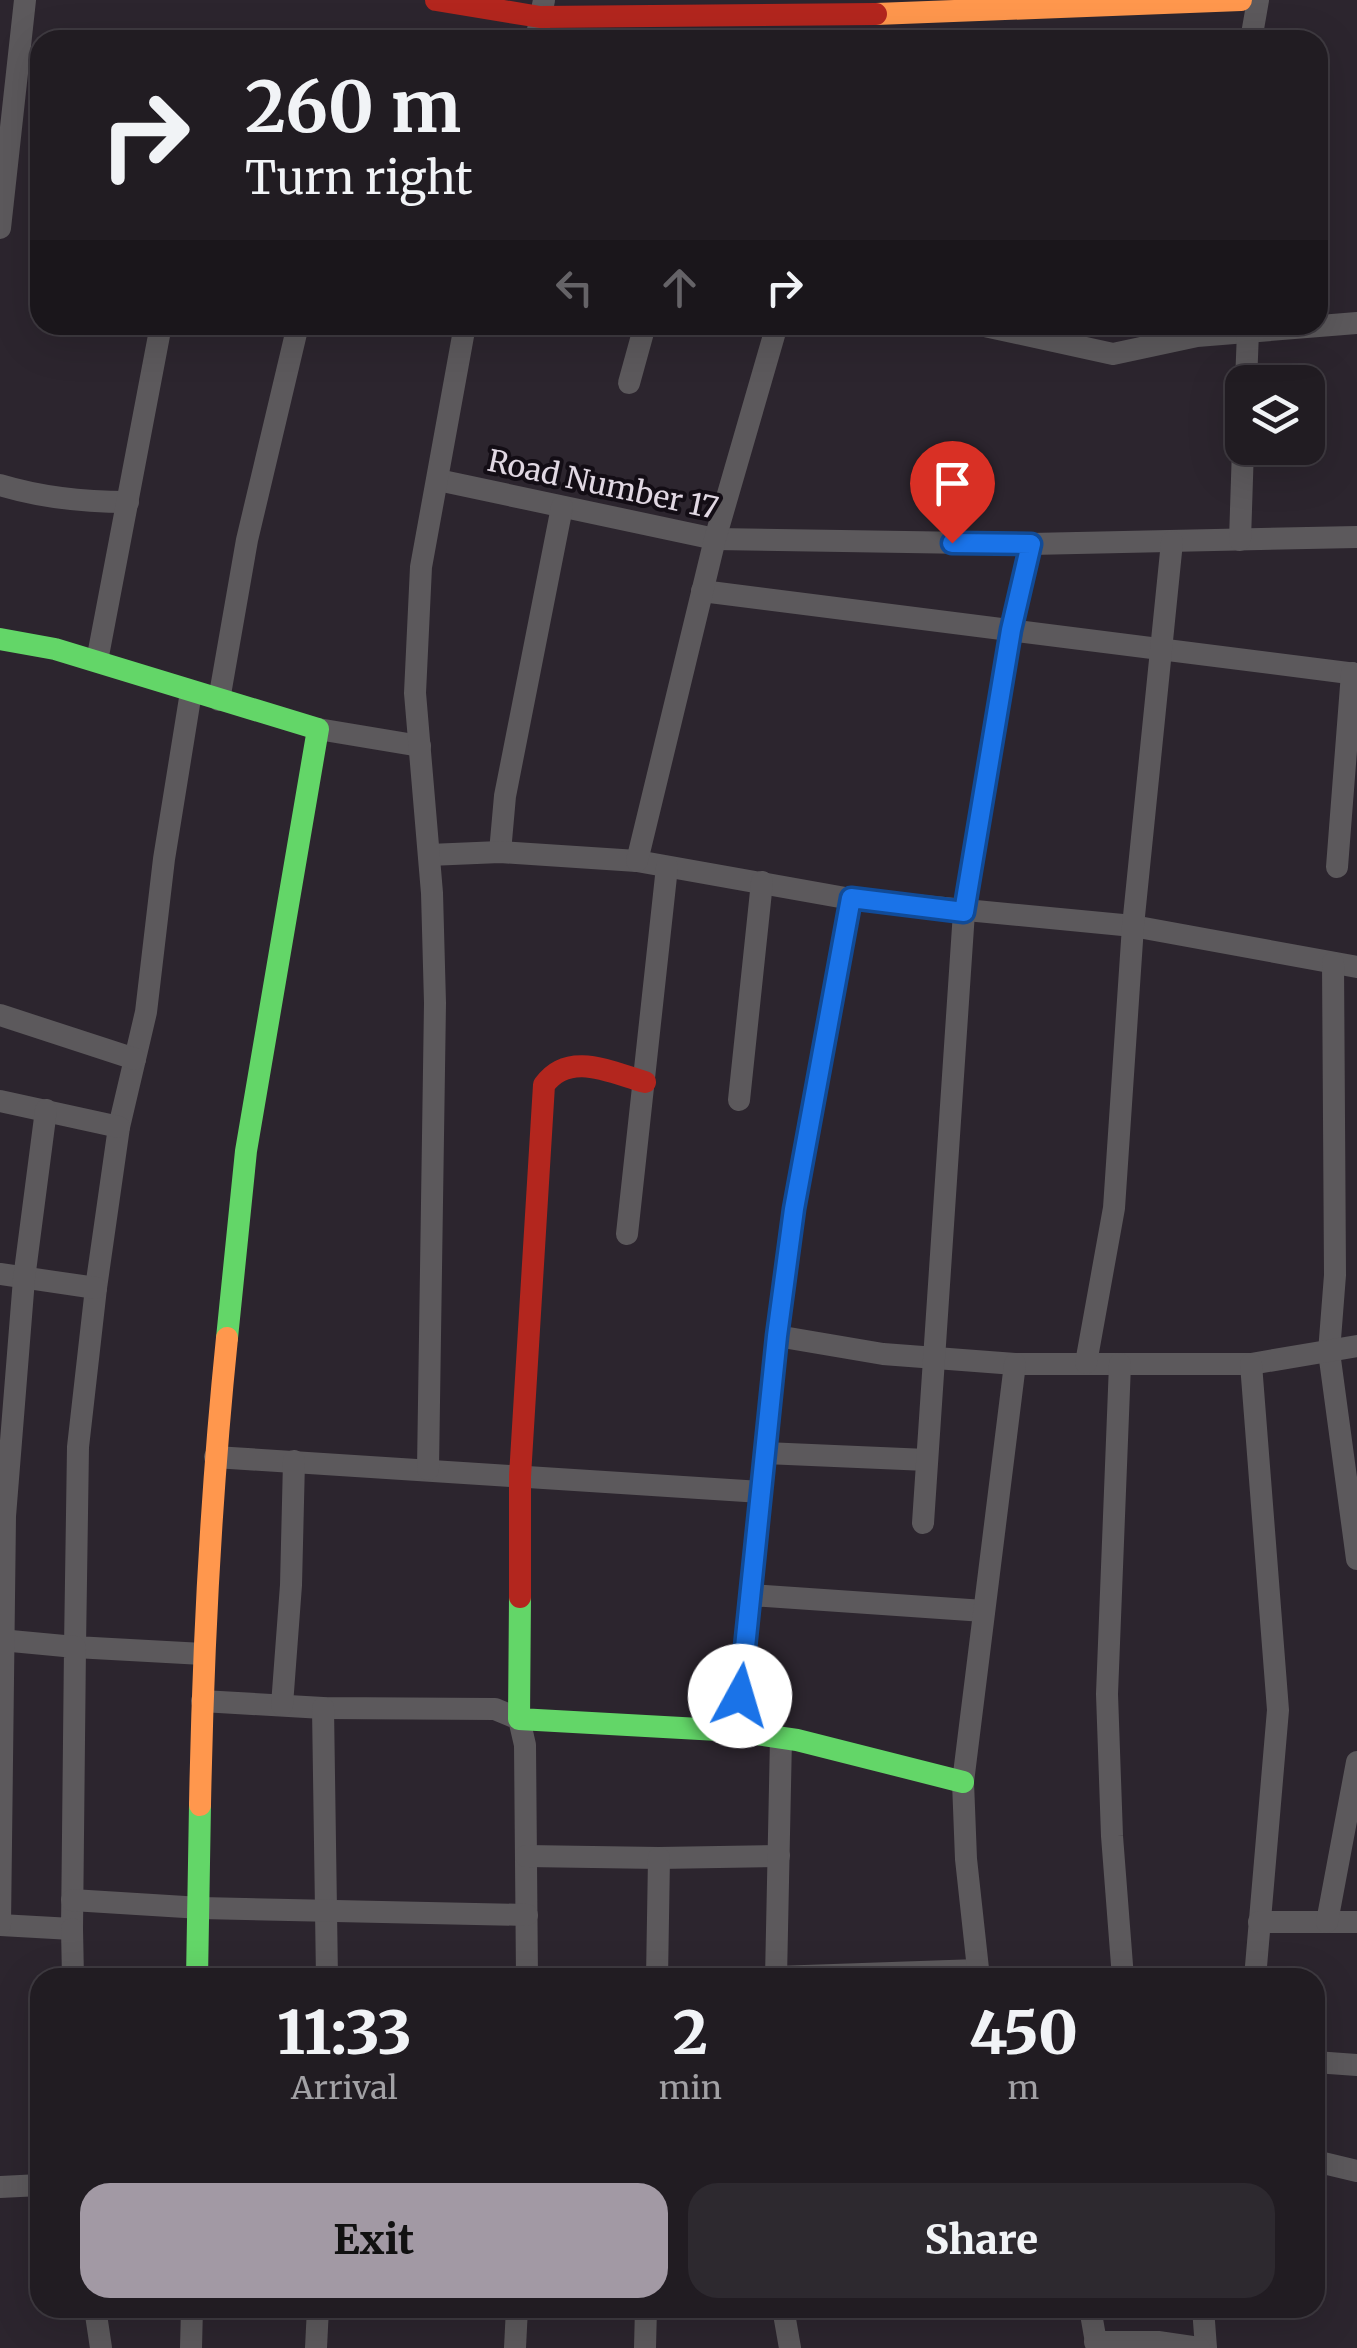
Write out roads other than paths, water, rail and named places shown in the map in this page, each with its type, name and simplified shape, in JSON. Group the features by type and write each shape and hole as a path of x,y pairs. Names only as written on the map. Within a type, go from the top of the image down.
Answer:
{"street":[{"path":"0,228 8,100 25,0"},
{"path":"436,0 540,19 743,8 1241,0"},
{"path":"1253,30 1258,0"},
{"path":"1328,325 1357,323"},
{"path":"97,661 159,335"},
{"path":"219,700 247,540 296,335"},
{"path":"428,1469 435,1003 429,855 415,692 422,567 463,335"},
{"path":"629,383 641,335"},
{"path":"637,861 714,539 774,335"},
{"path":"1054,335 1113,354 1183,335"},
{"path":"1247,365 1248,335"},
{"path":"1240,540 1243,465"},
{"name":"Road Number 17","path":"438,480 714,539 1031,544 1357,537"},
{"path":"0,484 41,497 128,502"},
{"path":"500,852 505,796 562,507"},
{"path":"1086,1364 1114,1208 1133,926 1172,542"},
{"path":"923,1523 964,912 1011,630 1031,544"},
{"path":"702,592 1355,674 1337,867"},
{"path":"0,639 97,661 318,729 420,746"},
{"path":"73,1968 78,1447 119,1127 146,1012 164,859 191,692"},
{"path":"197,1968 203,1654 216,1457 246,1151 318,729"},
{"path":"429,855 500,852 637,861 851,898 1133,926 1357,967"},
{"path":"627,1234 667,866"},
{"path":"739,1100 762,882"},
{"path":"736,1730 794,1209 851,898"},
{"path":"1333,962 1335,1236 1329,1352 1357,1559"},
{"path":"0,1015 135,1059"},
{"path":"526,1968 525,1745 518,1720 520,1476 544,1085 549,1074 574,1064 646,1082"},
{"path":"0,1101 119,1127"},
{"path":"46,1110 24,1279 5,1516 0,1924 72,1929"},
{"path":"0,1274 96,1288"},
{"path":"777,1336 934,1359 1015,1364 1251,1364 1357,1346"},
{"path":"978,1968 966,1859 963,1782 1015,1364"},
{"path":"1120,1364 1107,1694 1122,1968"},
{"path":"1251,1364 1278,1710 1257,1968"},
{"path":"765,1454 928,1460"},
{"path":"216,1457 761,1492"},
{"path":"282,1706 294,1462"},
{"path":"750,1595 984,1611"},
{"path":"1,1640 203,1654"},
{"path":"202,1701 323,1708 495,1708 518,1720 736,1730 963,1782"},
{"path":"323,1708 327,1968"},
{"path":"776,1968 781,1738"},
{"path":"1327,1922 1357,1762"},
{"path":"526,1856 778,1856"},
{"path":"657,1968 659,1858"},
{"path":"72,1900 526,1916"},
{"path":"1259,1922 1357,1922"},
{"path":"1325,2063 1357,2065"},
{"path":"1325,2163 1357,2171"},
{"path":"0,2187 30,2186"},
{"path":"96,2318 101,2348"},
{"path":"191,2348 192,2318"},
{"path":"316,2348 318,2318"},
{"path":"516,2348 518,2318"},
{"path":"644,2348 646,2318"},
{"path":"785,2318 790,2348"},
{"path":"1092,2318 1096,2345 1158,2342 1202,2348 1203,2318"}]}
